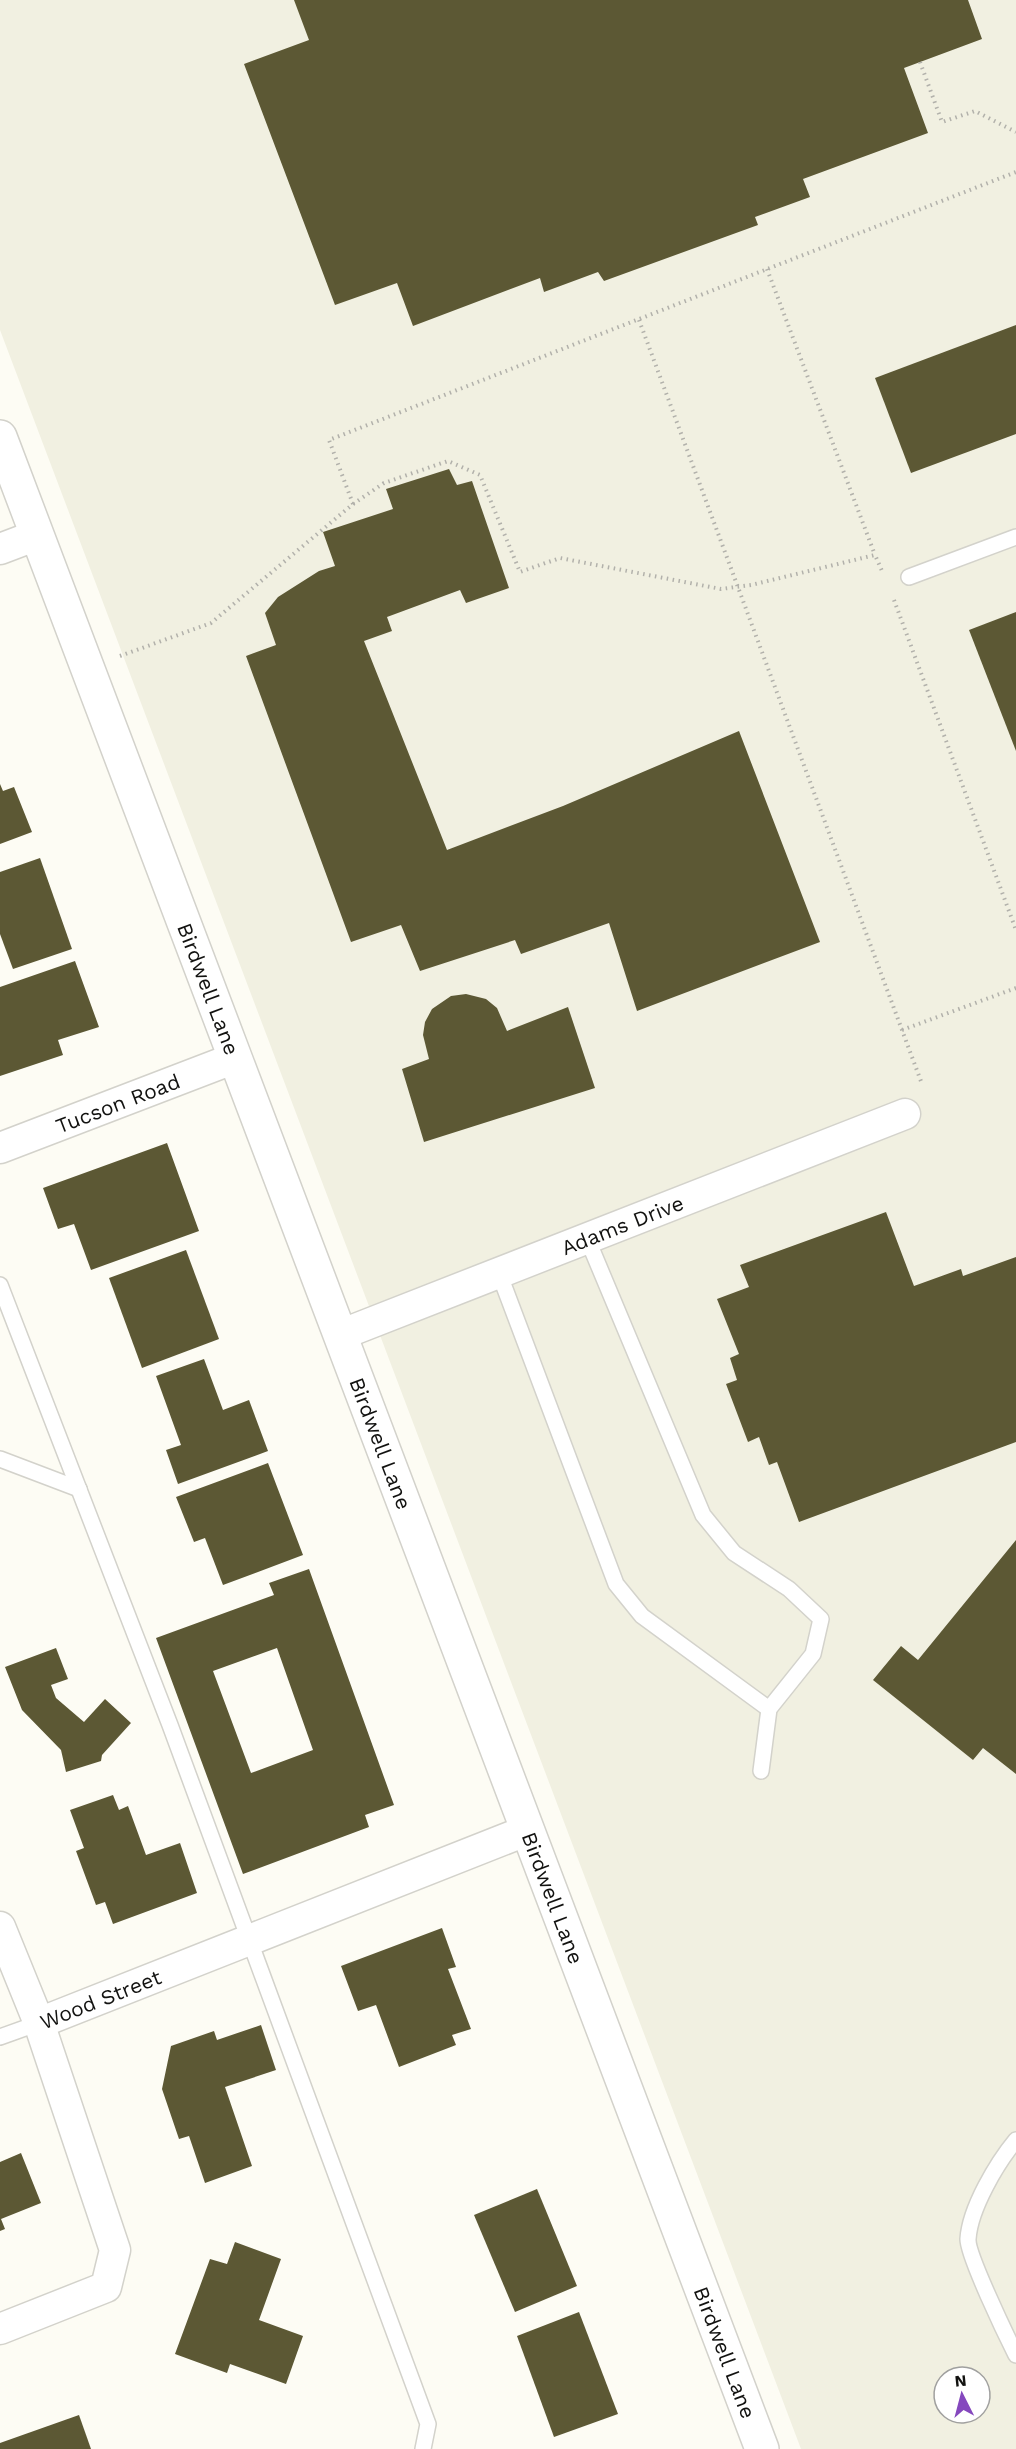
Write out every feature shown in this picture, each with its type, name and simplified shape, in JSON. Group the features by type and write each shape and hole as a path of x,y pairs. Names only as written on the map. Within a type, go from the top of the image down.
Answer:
{"main road":[{"name":"Birdwell Lane","path":"0,437 762,2449"}],"street":[{"path":"0,549 37,535"},
{"name":"Tucson Road","path":"0,1148 236,1058"},
{"name":"Adams Drive","path":"340,1335 905,1114"},
{"name":"Wood Street","path":"0,2329 106,2287 114,2250 39,2023 528,1830"},
{"path":"0,1927 39,2023"}],"lane":[{"path":"909,577 1016,537"},
{"path":"587,1238 703,1515 734,1553 789,1589 821,1619 813,1654 769,1709 761,1771"},
{"path":"499,1273 616,1584 642,1616 769,1709"},
{"path":"0,1286 249,1940 428,2424 423,2449"},
{"path":"0,1459 79,1489"},
{"path":"0,2037 39,2023"},
{"path":"1016,2140 996,2164 974,2216 968,2241 999,2320 1016,2355"}],"path":[{"path":"920,62 942,122 975,111 1016,132"},
{"path":"353,504 329,440 1016,172"},
{"path":"767,269 874,555 888,585 1016,930"},
{"path":"639,320 930,1105 905,1114"},
{"path":"88,668 210,623 353,504 384,483 448,461 480,475 520,572 560,558 721,589 874,555"},
{"path":"888,585 909,577"},
{"path":"902,1030 1016,988"}],"shaded area":[{"path":"0,0 1016,0 1016,2449 801,2449 0,330"}],"building":[{"path":"294,0 968,0 982,39 904,68 928,133 803,179 810,197 755,217 758,225 604,281 598,272 544,292 540,278 413,326 397,283 335,305 244,64 309,40"},
{"path":"1016,325 1016,434 911,473 875,378"},
{"path":"449,469 457,485 472,481 509,588 466,603 460,590 387,617 392,631 364,641 447,850 563,806 739,731 820,942 637,1011 609,923 521,954 515,940 420,971 401,925 351,942 246,656 276,645 265,613 278,597 319,571 335,566 323,532 393,509 386,489"},
{"path":"1016,612 1016,751 969,630"},
{"path":"0,784 3,791 14,787 32,832 0,844"},
{"path":"40,858 72,949 13,969 0,934 0,872"},
{"path":"75,961 99,1027 58,1040 63,1055 0,1076 0,987"},
{"path":"466,994 486,999 497,1008 507,1031 568,1007 595,1088 424,1142 402,1069 429,1059 423,1035 425,1022 432,1009 451,996"},
{"path":"167,1143 199,1231 91,1270 74,1224 58,1229 43,1188"},
{"path":"886,1212 914,1286 961,1269 963,1276 1016,1257 1016,1442 799,1522 777,1462 769,1465 759,1437 748,1442 726,1384 737,1380 730,1358 739,1354 717,1299 749,1287 740,1265"},
{"path":"186,1250 219,1339 142,1368 109,1278"},
{"path":"204,1359 223,1410 249,1400 268,1451 178,1484 166,1450 181,1445 156,1376"},
{"path":"268,1463 303,1555 223,1585 205,1538 194,1542 176,1497"},
{"path":"1016,1540 1016,1774 983,1748 973,1760 873,1680 901,1646 918,1660"},
{"path":"309,1569 394,1805 365,1815 369,1827 243,1874 156,1638 274,1595 269,1583","holes":["277,1648 313,1750 251,1773 213,1671"]},
{"path":"56,1648 68,1679 51,1685 56,1698 84,1722 105,1699 131,1723 102,1755 101,1761 66,1772 61,1750 22,1710 5,1667"},
{"path":"113,1795 119,1810 128,1806 146,1855 180,1843 197,1893 113,1924 105,1902 96,1905 76,1851 84,1848 70,1810"},
{"path":"442,1928 456,1967 448,1969 471,2029 452,2035 456,2045 399,2067 376,2005 358,2011 341,1966"},
{"path":"261,2025 276,2070 225,2087 252,2166 205,2183 189,2136 179,2139 162,2089 171,2046 214,2031 217,2040"},
{"path":"21,2153 41,2203 1,2219 5,2229 0,2231 0,2162"},
{"path":"537,2189 577,2286 515,2312 474,2215"},
{"path":"235,2242 281,2259 259,2320 303,2336 286,2384 230,2364 227,2373 175,2354 210,2259 227,2264"},
{"path":"579,2312 618,2414 554,2437 517,2336"},
{"path":"79,2415 91,2449 0,2449 0,2443"}]}
